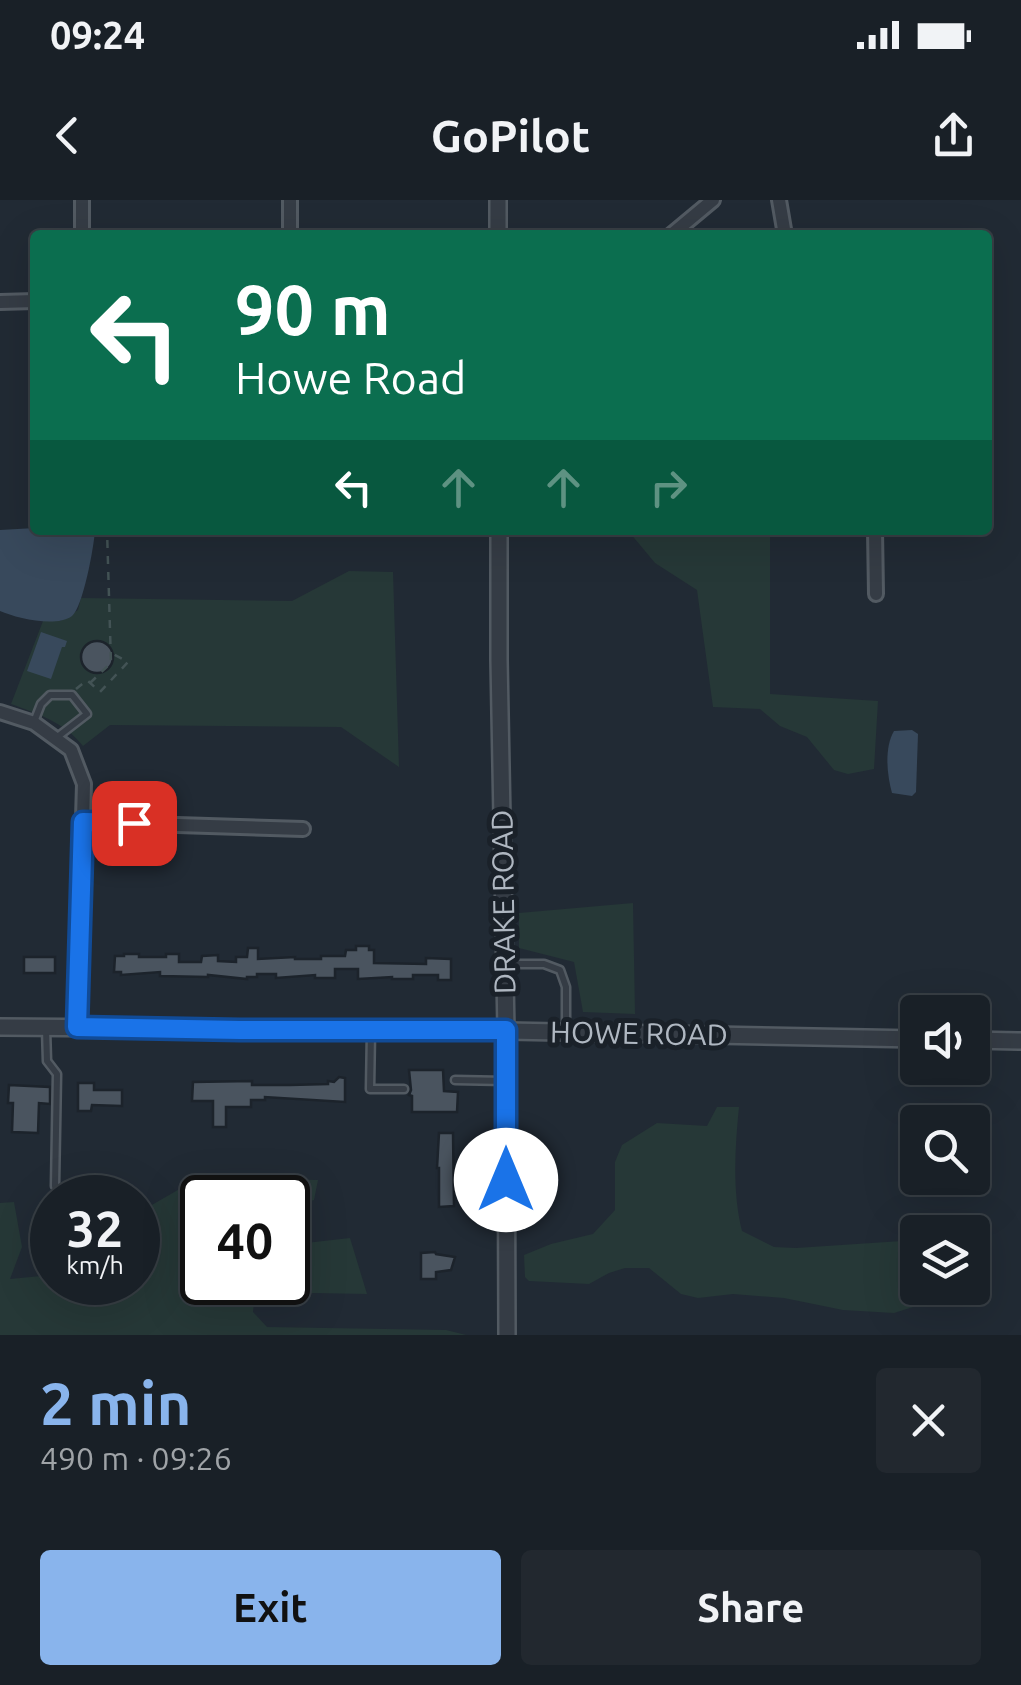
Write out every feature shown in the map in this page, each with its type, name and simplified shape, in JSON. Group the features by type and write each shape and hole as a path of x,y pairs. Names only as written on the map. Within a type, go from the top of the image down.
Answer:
{"street":[{"path":"82,200 82,230"},
{"path":"290,200 290,230"},
{"path":"498,200 498,230"},
{"path":"678,230 713,200"},
{"path":"780,200 784,230"},
{"path":"0,302 30,301"},
{"name":"DRAKE ROAD","path":"499,535 507,1335"},
{"path":"875,535 876,594"},
{"path":"0,712 34,723 71,750 84,784 77,1027"},
{"path":"83,822 303,829"},
{"name":"HOWE ROAD","path":"0,1027 506,1030 900,1039"},
{"path":"990,1040 1021,1041"}],"lane":[{"path":"34,723 41,704 50,694 72,695 87,714 56,739"},
{"path":"504,964 544,964 560,970 566,988 566,1032"},
{"path":"46,1028 47,1061 57,1074 55,1175"},
{"path":"371,1030 370,1089 404,1089"},
{"path":"455,1080 506,1081"}],"path":[{"path":"90,683 111,664 107,535"},
{"path":"72,695 87,680 100,692 128,662 112,653"}],"shaded area":[{"path":"632,535 770,535 770,694 878,701 874,769 848,774 834,770 807,737 780,726 760,709 713,707 697,590 655,563"},
{"path":"349,571 393,572 399,767 341,727 110,725 83,746 59,725 11,704 43,621 60,621 78,610 81,598 292,601"},
{"path":"633,903 635,1014 583,1012 574,962 519,948 519,913"},
{"path":"717,1107 739,1107 736,1185 742,1231 774,1247 900,1241 900,1305 913,1307 894,1313 733,1294 698,1298 681,1294 649,1268 625,1268 589,1284 529,1281 525,1277 524,1255 593,1234 615,1210 615,1162 622,1145 657,1123 707,1126"},
{"path":"310,1180 318,1180 314,1200 310,1201"},
{"path":"180,1189 180,1305 254,1305 253,1312 267,1327 446,1330 466,1335 0,1335 0,1203 14,1202 22,1247 10,1279 30,1277 30,1305 160,1305 160,1200"},
{"path":"350,1238 367,1294 310,1293 310,1243"}],"water":[{"path":"30,528 30,535 94,535 80,601 72,616 36,621 0,611 0,530"},
{"path":"41,632 67,641 51,679 27,671"},
{"path":"912,730 918,734 916,792 912,796 892,793 887,762 891,738 894,731"}],"building":[{"path":"97,641 108,646 113,657 108,668 97,673 86,668 81,657 86,646"},
{"path":"356,946 374,950 374,963 426,964 426,958 451,959 451,980 438,980 438,975 358,979 358,969 335,969 335,978 276,978 276,974 257,974 247,979 114,972 115,956 124,954 179,954 179,962 201,962 202,956 218,955 218,961 236,962 236,957 247,957 248,948 258,948 258,959 321,959 345,956 346,950 356,950"},
{"path":"24,957 55,957 55,973 24,973"},
{"path":"409,1070 443,1070 444,1091 458,1092 457,1112 412,1112"},
{"path":"345,1078 345,1102 265,1097 251,1100 251,1107 226,1107 226,1127 213,1127 213,1101 192,1101 193,1082 328,1084"},
{"path":"78,1083 94,1083 94,1090 122,1090 122,1106 92,1105 91,1111 78,1111"},
{"path":"9,1085 50,1087 50,1104 39,1103 38,1133 12,1132"},
{"path":"439,1133 453,1133 454,1206 439,1207"},
{"path":"421,1253 455,1257 451,1270 436,1272 436,1279 421,1279"}],"route":[{"path":"134,823 83,822 77,1027 506,1030 506,1180"}]}
